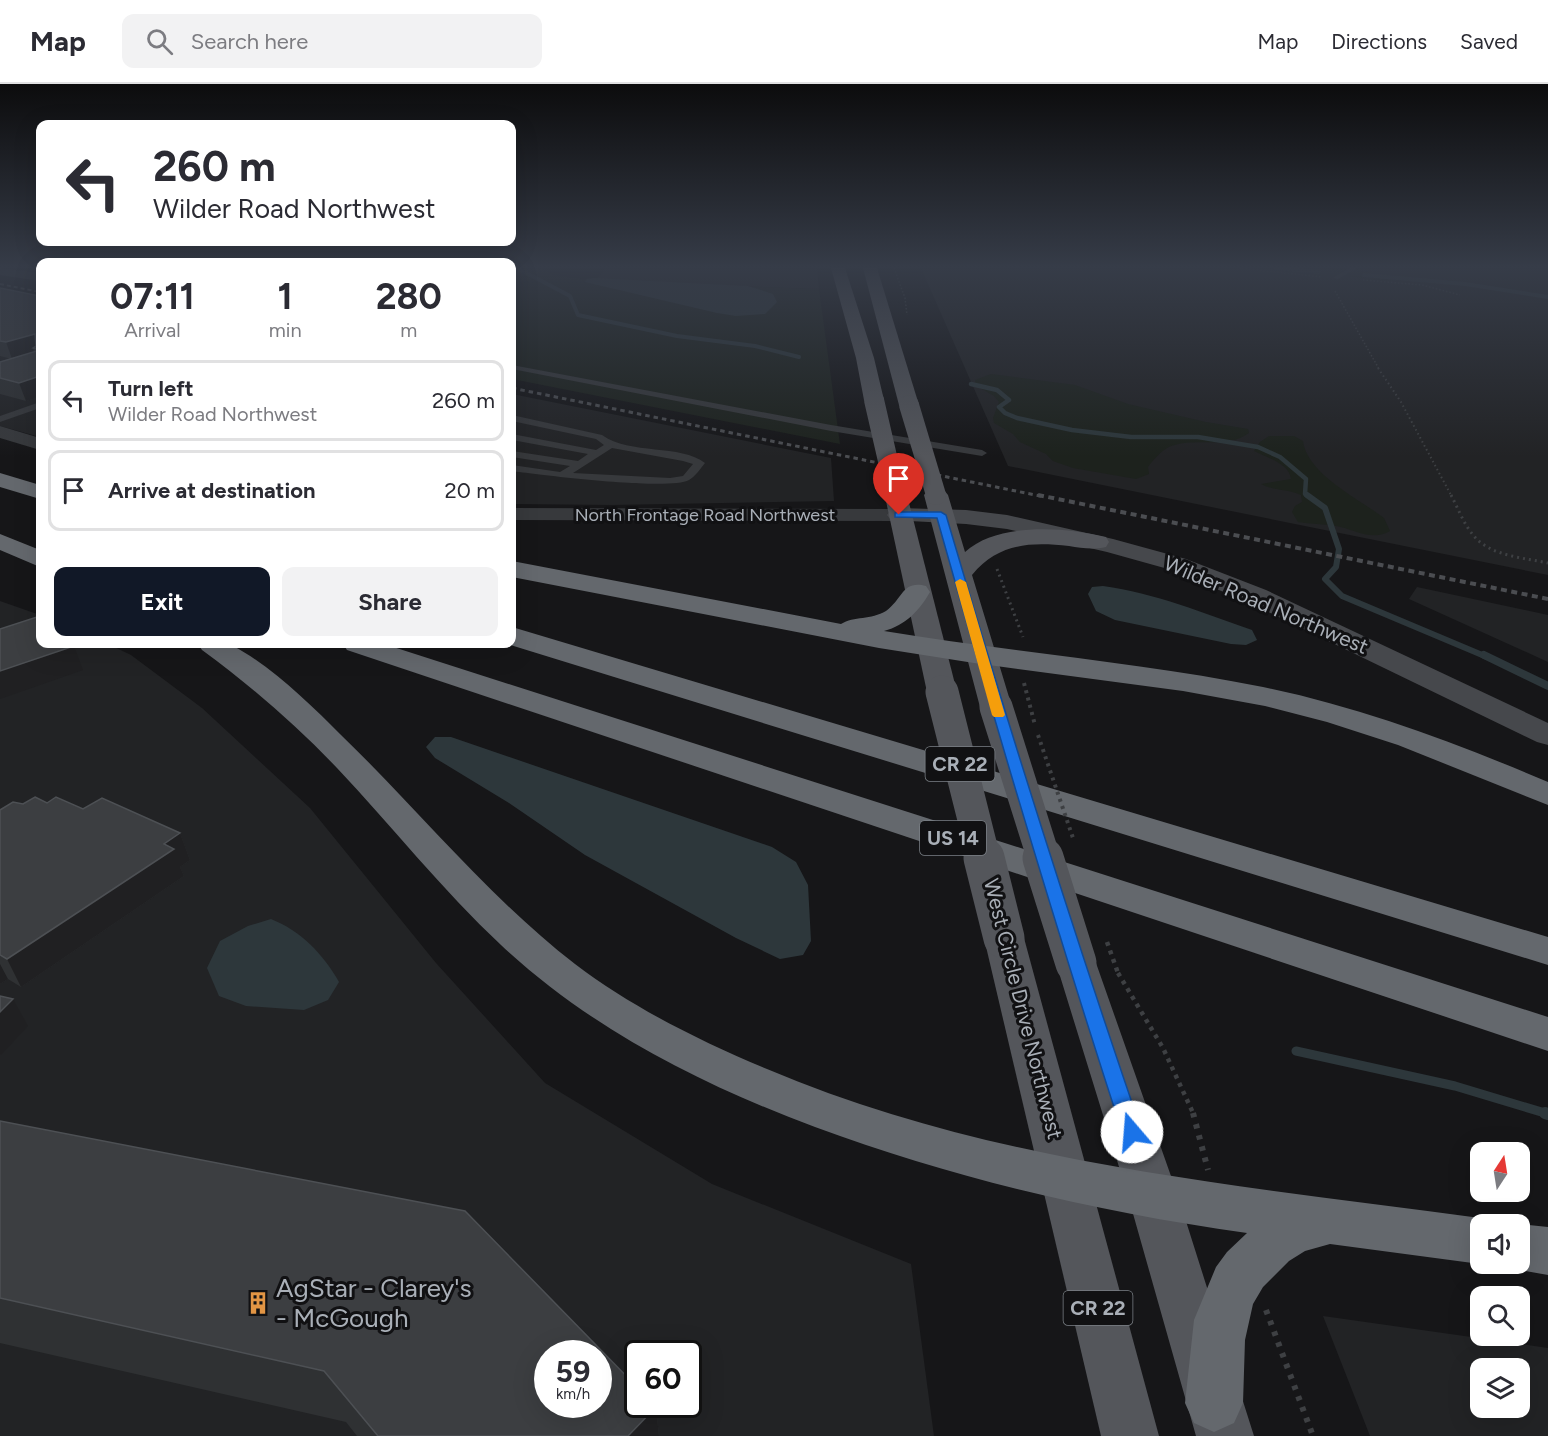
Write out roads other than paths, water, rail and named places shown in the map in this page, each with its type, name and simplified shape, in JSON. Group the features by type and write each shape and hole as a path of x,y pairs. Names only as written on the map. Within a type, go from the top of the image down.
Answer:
{"highway":[{"path":"0,467 36,475"},
{"path":"0,480 36,491"},
{"path":"0,527 36,539"},
{"path":"0,541 36,557"},
{"path":"516,570 932,648 1177,682 1277,700 1332,714 1403,737 1548,795"},
{"path":"811,627 856,628 882,624 902,613 917,592"},
{"path":"516,637 1548,951"},
{"path":"218,648 250,670 307,719 508,930 594,999 693,1056 811,1106 930,1146 1007,1168 1153,1196 1470,1240"},
{"name":"US 14","path":"369,648 1548,1034"},
{"path":"1220,1419 1221,1322 1227,1299 1249,1264 1266,1247 1284,1234 1305,1226 1339,1221"},
{"path":"1530,1248 1548,1251"}],"main road":[{"name":"West Circle Drive Northwest","path":"857,331 865,358 917,592 1130,1436"},
{"name":"CR 22","path":"888,331 996,707 1076,963 1153,1196 1220,1419"},
{"path":"958,575 978,553 999,542 1041,537 1097,542"}],"street":[{"path":"0,432 36,443"},
{"name":"Wilder Road Northwest","path":"899,515 939,505 1097,542 1176,564 1228,584 1387,656 1548,735"},
{"name":"North Frontage Road Northwest","path":"516,514 899,515"}],"lane":[{"path":"516,368 796,422 982,453"},
{"path":"0,419 36,406"},
{"path":"516,419 599,437 610,445 685,458 700,463 686,478 670,481 562,475 516,469"},
{"path":"516,438 597,453"},
{"path":"562,475 610,445"},
{"path":"516,455 578,464"}],"waterway":[{"path":"654,331 755,346 799,357"},
{"path":"971,384 997,390 1009,400 999,407 1005,413 1017,418 1072,430 1131,437 1198,437 1258,447 1280,457 1306,479 1305,494 1309,497"},
{"path":"1307,495 1325,508 1339,549 1336,567 1325,579 1342,596 1487,657"},
{"path":"1484,655 1548,686"},
{"path":"1296,1051 1455,1086 1548,1114 1545,1113"}],"railway":[{"path":"516,389 1045,497"},
{"path":"1038,495 1548,599"}],"place":[{"name":"AgStar - Clarey's - McGough","path":"258,1303"}]}
